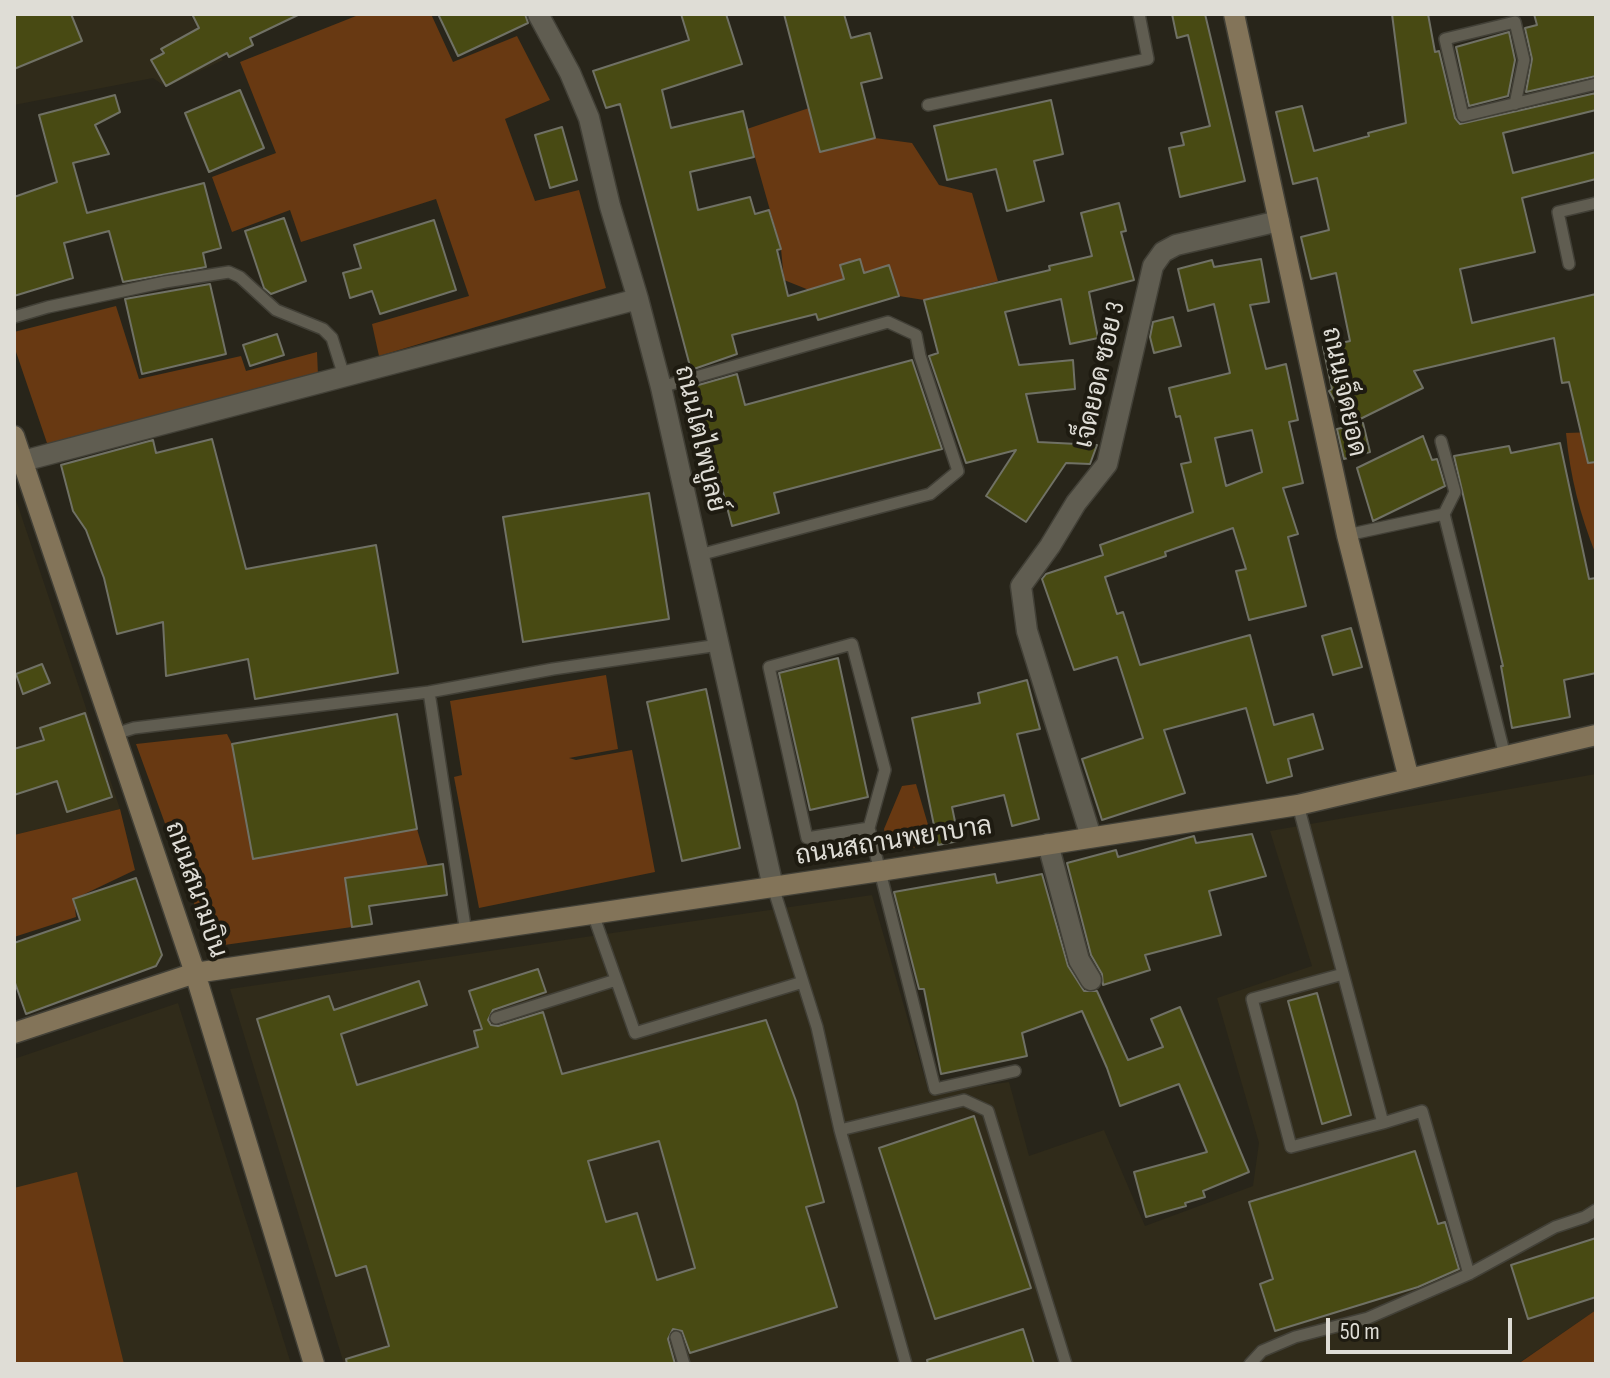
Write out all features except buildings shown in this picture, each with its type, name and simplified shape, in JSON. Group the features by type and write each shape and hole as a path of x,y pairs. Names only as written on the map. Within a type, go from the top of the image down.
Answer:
{"street":[{"name":"ถนนโตไพบูลย์","path":"538,14 570,73 589,118 610,206 638,299 661,387 773,887"},
{"name":"ถนนเจ็ดยอด","path":"1234,14 1347,535 1409,779"},
{"name":"เจ็ดยอด ซอย 3","path":"1091,837 1027,631 1021,586 1076,503 1107,464 1153,266 1163,252 1176,245 1279,221"},
{"path":"23,461 638,299"},
{"name":"ถนนสนามบิน","path":"14,436 195,973 314,1364"},
{"name":"ถนนสถานพยาบาล","path":"14,1033 195,973 1298,805 1596,735"},
{"path":"1048,844 1079,960 1091,980"}],"lane":[{"path":"928,105 1148,59 1139,14"},
{"path":"1515,104 1524,60 1515,22 1445,39 1463,116 1515,104 1596,84"},
{"path":"1569,264 1558,212 1596,203"},
{"path":"14,317 165,282 229,272 240,277 276,310 323,329 332,338 344,376"},
{"path":"661,387 888,322 916,335 958,471 930,494 699,555"},
{"path":"1441,441 1455,492 1444,514 1505,756"},
{"path":"1347,535 1444,514"},
{"path":"869,828 807,838 769,667 852,644 885,770 869,828 935,1089 1015,1071"},
{"path":"115,734 134,728 429,692 553,669 719,645"},
{"path":"429,692 466,933"},
{"path":"1298,805 1383,1123"},
{"path":"773,887 824,1055 840,1130 906,1364"},
{"path":"593,914 635,1033 803,982"},
{"path":"1343,974 1252,999 1291,1147 1422,1111 1469,1274"},
{"path":"496,1018 616,980"},
{"path":"840,1130 964,1100 988,1111 1066,1364"},
{"path":"1250,1364 1262,1351 1295,1337 1368,1318 1469,1274 1555,1227 1596,1210"},
{"path":"676,1337 684,1364"}],"shaded area":[{"path":"14,14 189,14 223,60 166,87 153,78 14,105"},
{"path":"361,14 431,14 453,62 517,36 550,100 505,119 535,201 579,190 606,288 379,356 372,324 469,296 436,199 301,242 290,210 232,232 212,177 276,153 240,62"},
{"path":"809,108 820,152 875,138 912,143 939,185 972,193 998,281 924,300 899,296 889,266 864,273 860,259 840,265 844,279 809,290 784,280 781,249 747,129"},
{"path":"116,306 139,379 241,356 246,371 317,352 318,375 48,446 14,346 14,332"},
{"path":"1596,432 1596,555 1576,495 1566,433"},
{"path":"14,494 120,809 14,835"},
{"path":"606,675 618,749 569,758 576,760 632,750 655,872 479,908 454,777 462,775 450,701"},
{"path":"227,734 232,744 253,859 417,829 428,866 345,878 352,927 210,947 136,744"},
{"path":"1596,774 1596,1310 1517,1364 344,1364 230,989 872,895 929,1093 1009,1082 1029,1156 1104,1130 1145,1226 1253,1186 1259,1143 1217,998 1312,966 1270,831"},
{"path":"916,784 934,845 888,851 884,829 902,786"},
{"path":"120,809 135,870 74,899 76,917 14,937 14,835"},
{"path":"178,1003 291,1364 14,1364 14,1059"},
{"path":"77,1172 124,1364 14,1364 14,1188"},
{"path":"1596,1310 1596,1364 1518,1364"}]}
